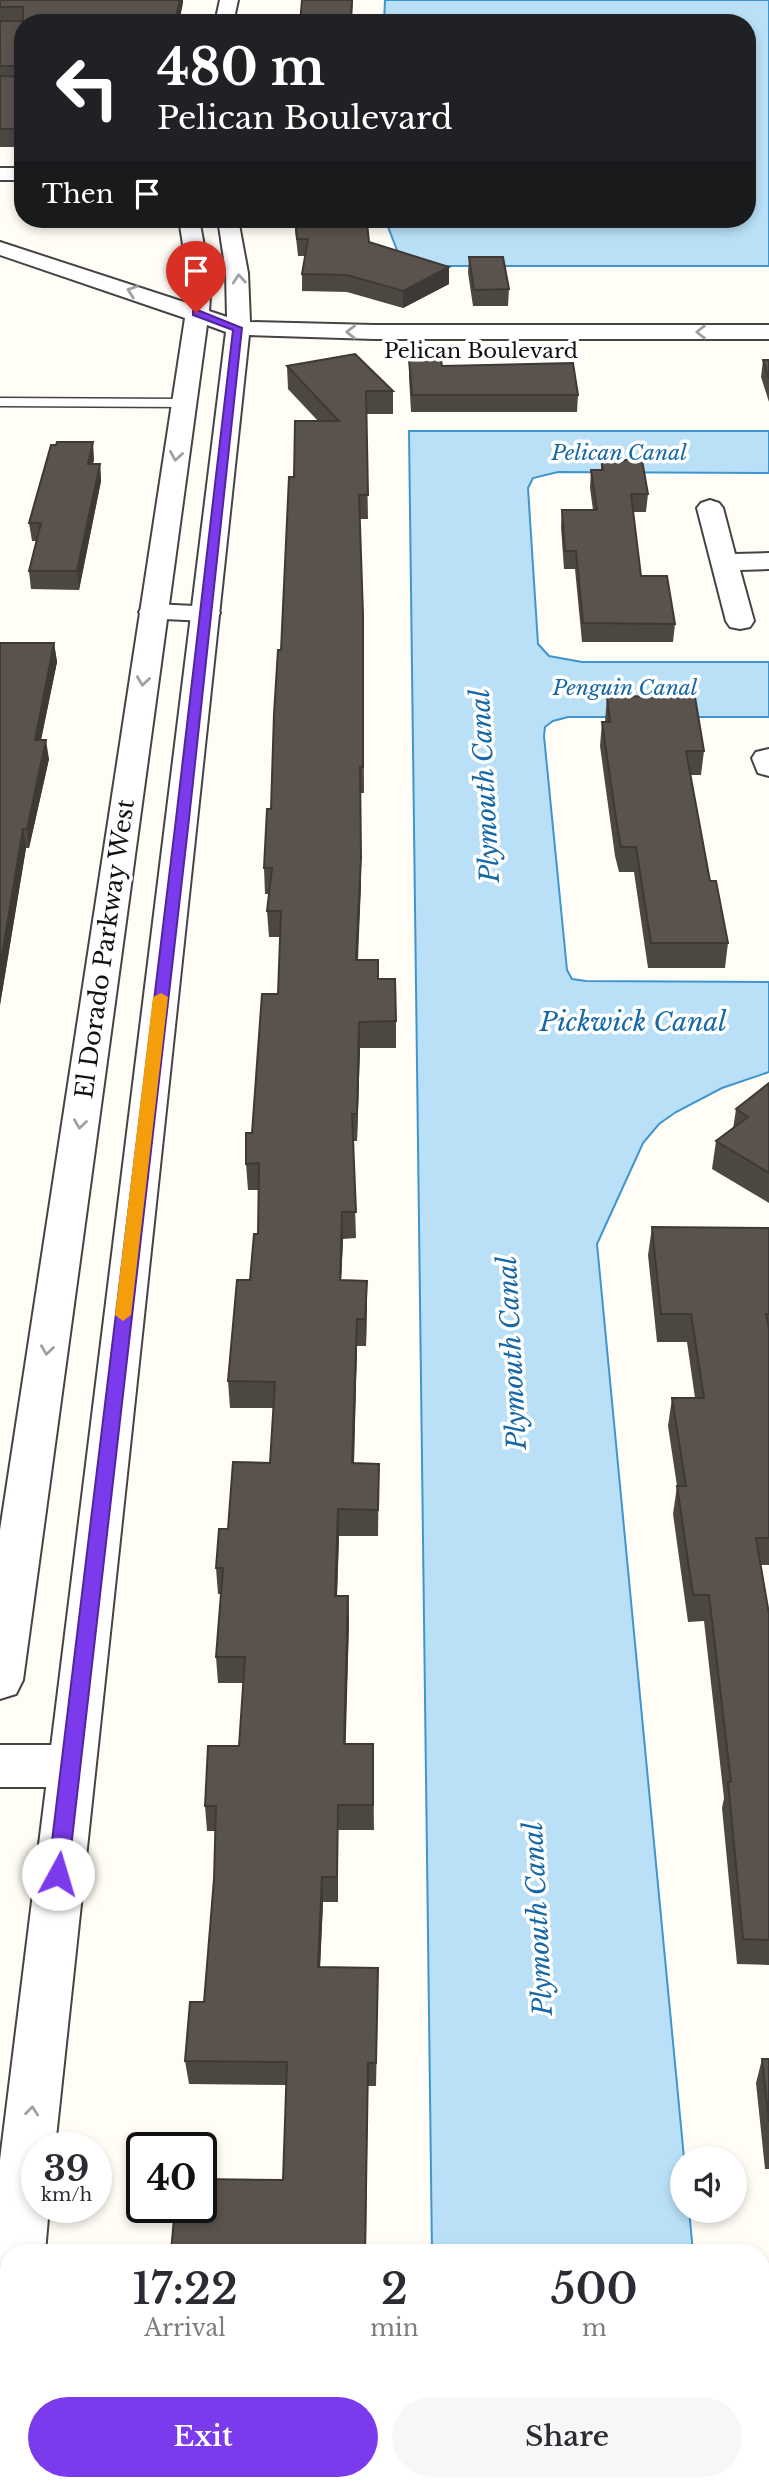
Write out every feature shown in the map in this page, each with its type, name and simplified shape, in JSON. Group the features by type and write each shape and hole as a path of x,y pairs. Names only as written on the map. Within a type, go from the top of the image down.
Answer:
{"street":[{"name":"El Dorado Parkway West","path":"0,1680 195,325 200,283 191,228"},
{"path":"18,2244 69,1766 236,340 240,299 237,261 230,228"},
{"path":"0,248 195,325"},
{"path":"23,278 195,325"},
{"name":"Pelican Boulevard","path":"195,325 236,340 769,351"},
{"name":"Pelican Boulevard","path":"236,340 374,332 769,332"},
{"path":"710,508 740,621"},
{"path":"724,562 769,561"},
{"path":"153,612 206,613"},
{"path":"0,1766 69,1766"}],"lane":[{"path":"0,402 184,402"}],"water":[{"path":"385,0 769,0 769,266 424,266 400,258 388,228 756,228 756,14 384,14"},
{"path":"409,431 769,431 769,473 558,472 533,478 528,488 538,644 549,656 582,662 769,662 769,717 568,717 553,721 545,727 544,736 567,970 572,979 769,982 769,1072 722,1088 659,1124 643,1143 597,1244 683,2146 670,2146 670,2223 690,2223 692,2244 432,2244"}],"building":[{"path":"0,0 180,0 176,14 23,14 23,7 0,7"},
{"path":"302,0 352,0 351,14 301,14"},
{"path":"0,21 14,21 14,66 0,66"},
{"path":"0,76 14,77 14,129 0,129"},
{"path":"296,228 368,228 369,242 449,267 403,291 347,275 302,274 308,239 297,239"},
{"path":"469,257 503,257 509,289 474,290"},
{"path":"355,354 393,391 366,391 368,495 359,495 363,615 363,767 360,767 361,858 356,960 378,960 378,979 395,979 396,1021 359,1022 357,1114 352,1114 356,1212 342,1212 340,1280 367,1281 365,1319 357,1319 352,1463 379,1464 378,1510 338,1509 335,1596 348,1596 344,1744 373,1744 373,1805 338,1805 337,1877 322,1877 318,1967 378,1968 376,2063 368,2063 365,2244 172,2244 174,2223 217,2223 217,2179 283,2180 287,2062 185,2061 190,2002 204,2002 214,1879 216,1806 205,1806 208,1746 239,1746 245,1657 216,1657 223,1568 216,1568 219,1529 228,1529 233,1462 270,1463 275,1382 228,1381 237,1280 250,1280 254,1234 258,1234 259,1163 246,1164 246,1133 252,1133 262,994 278,994 281,911 267,911 272,868 264,868 267,809 271,809 274,714 278,650 281,650 289,477 294,477 295,421 339,421 287,366"},
{"path":"409,360 441,360 442,366 573,363 578,395 412,395"},
{"path":"763,360 769,360 769,379"},
{"path":"57,442 93,442 88,464 100,464 77,571 29,571 41,523 29,523 51,445 56,445"},
{"path":"601,460 642,460 648,494 631,494 641,576 667,576 675,624 583,623 576,551 565,551 562,510 597,510 591,470 603,470"},
{"path":"0,643 54,643 35,740 46,740 27,829 23,829 0,967"},
{"path":"607,696 695,697 704,751 686,751 710,881 716,881 728,943 651,943 636,847 621,847 618,832 602,722 610,722"},
{"path":"769,1083 769,1173 716,1141 748,1117 736,1109"},
{"path":"652,1227 769,1228 769,1314 766,1314 769,1328 769,1538 756,1538 769,1614 769,1940 743,1939 728,1782 731,1782 709,1595 693,1595 677,1486 686,1486 672,1398 704,1398 691,1314 661,1314"},
{"path":"762,2059 769,2059 769,2122"}],"slow traffic":[{"path":"123,1315 161,997"}],"route":[{"path":"58,1874 183,819 238,328 196,313"}],"water label":[{"name":"Pelican Canal","path":"619,453"},
{"name":"Penguin Canal","path":"625,688"},
{"name":"Plymouth Canal","path":"485,786"},
{"name":"Pickwick Canal","path":"633,1022"},
{"name":"Plymouth Canal","path":"512,1353"},
{"name":"Plymouth Canal","path":"538,1919"}]}
